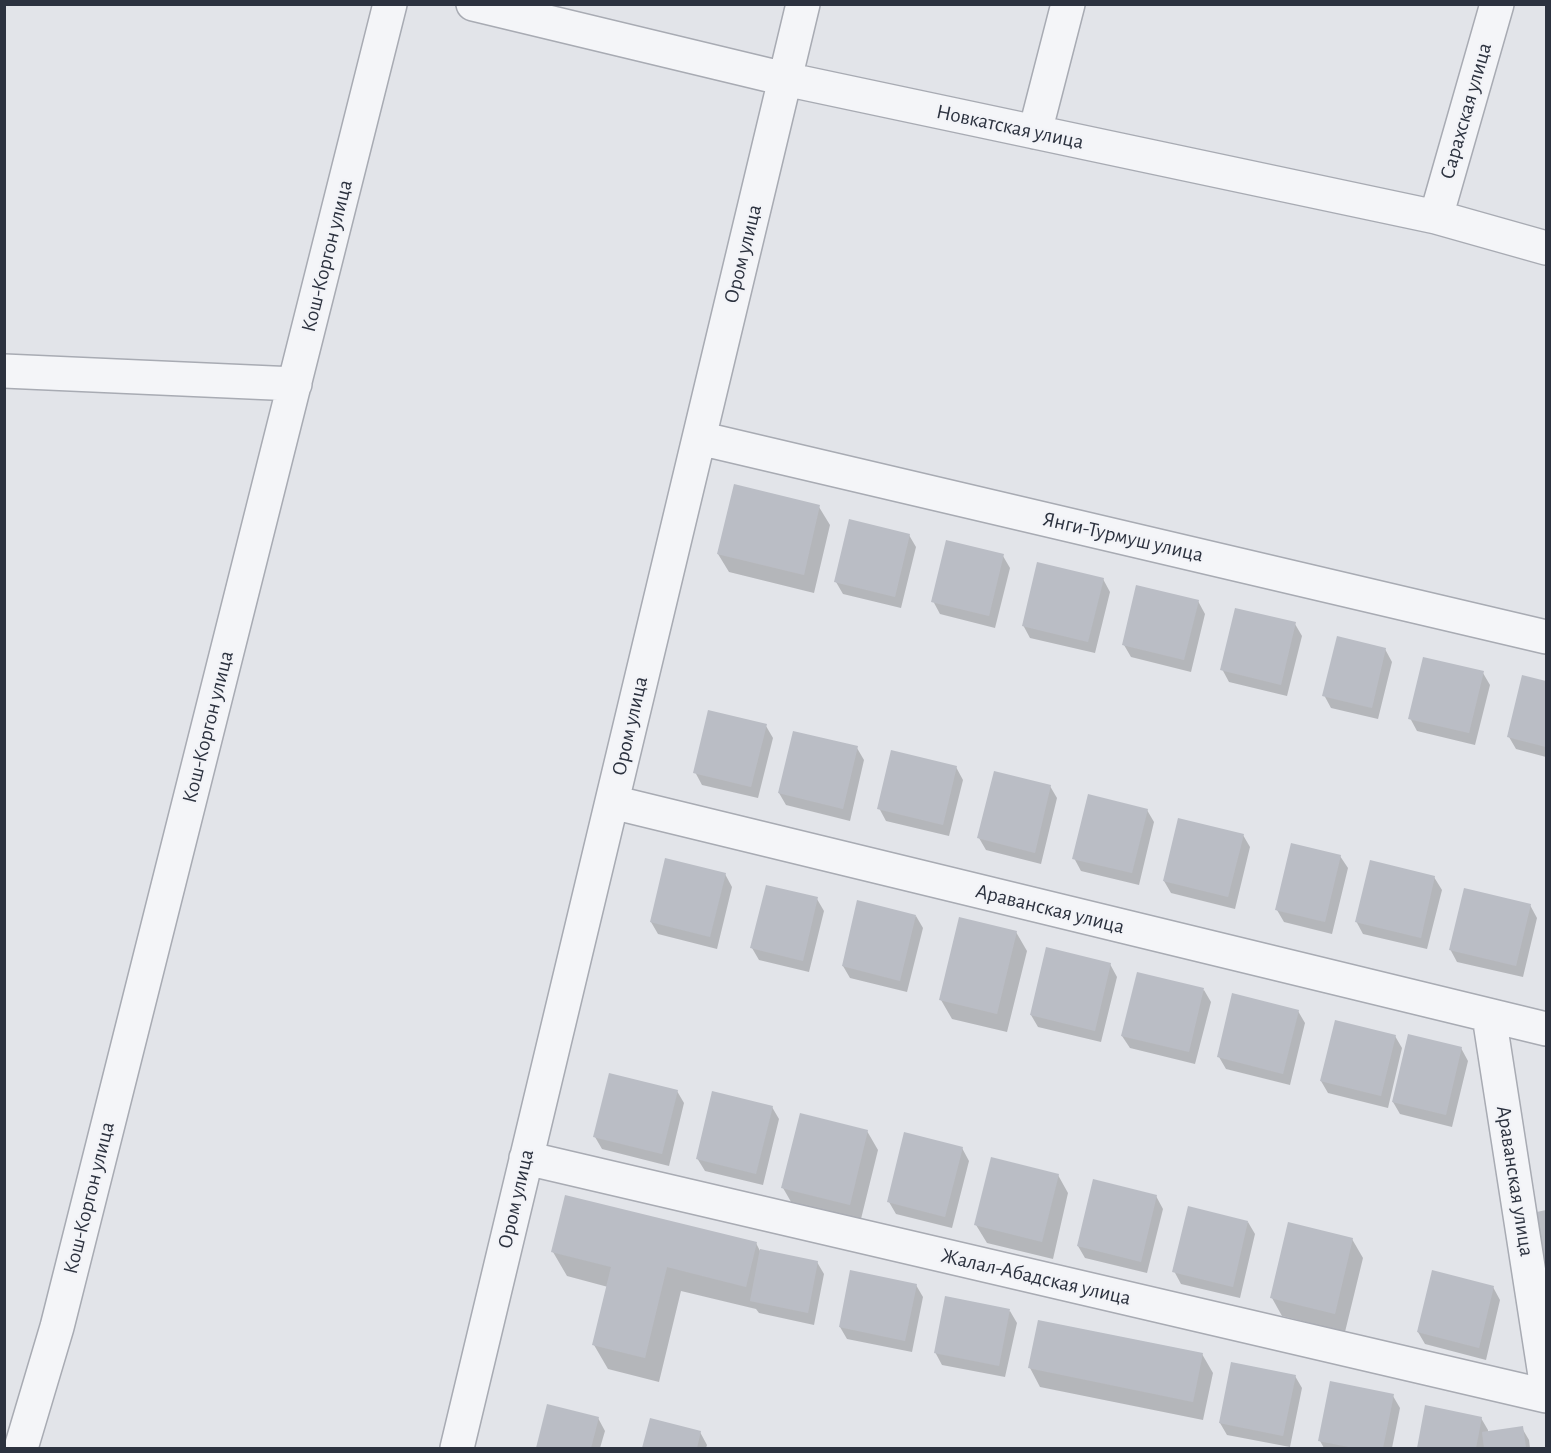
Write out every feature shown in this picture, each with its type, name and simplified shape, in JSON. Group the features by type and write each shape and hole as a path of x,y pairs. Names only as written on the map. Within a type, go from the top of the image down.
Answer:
{"street":[{"name":"Кош-Коргон улица","path":"21,1449 57,1327 390,4"},
{"name":"Новкатская улица","path":"473,4 785,79 1436,217 1546,248"},
{"name":"Ором улица","path":"457,1449 803,4"},
{"path":"1035,132 1068,4"},
{"name":"Сарахская улица","path":"1436,217 1497,4"},
{"path":"4,371 295,384"},
{"name":"Янги-Турмуш улица","path":"699,438 1546,637"},
{"name":"Араванская улица","path":"612,802 1546,1029"},
{"name":"Араванская улица","path":"1489,1016 1546,1382"},
{"name":"Жалал-Абадская улица","path":"526,1158 1546,1396"}],"building":[{"path":"734,484 820,505 804,575 717,554"},
{"path":"849,519 910,534 895,597 834,582"},
{"path":"946,540 1004,554 989,616 931,602"},
{"path":"1037,562 1104,578 1088,642 1022,626"},
{"path":"1136,585 1199,600 1184,660 1122,645"},
{"path":"1235,608 1296,622 1281,685 1220,670"},
{"path":"1337,636 1386,648 1372,708 1322,696"},
{"path":"1423,657 1484,671 1469,733 1408,719"},
{"path":"1522,675 1546,681 1546,747 1507,737"},
{"path":"708,710 767,724 751,787 693,773"},
{"path":"793,731 858,746 843,809 778,793"},
{"path":"891,750 957,766 943,825 877,809"},
{"path":"994,771 1051,785 1035,853 977,838"},
{"path":"1088,794 1148,809 1132,873 1072,859"},
{"path":"1178,818 1244,834 1228,897 1163,881"},
{"path":"1291,843 1341,855 1325,922 1275,910"},
{"path":"665,858 726,873 710,937 650,922"},
{"path":"1370,860 1435,876 1421,938 1355,922"},
{"path":"766,885 818,897 803,961 750,948"},
{"path":"1464,888 1531,904 1516,966 1449,950"},
{"path":"857,900 916,915 900,981 842,966"},
{"path":"959,917 1017,931 997,1014 939,1000"},
{"path":"1046,947 1111,963 1095,1031 1030,1015"},
{"path":"1137,972 1204,988 1189,1052 1121,1036"},
{"path":"1232,993 1299,1010 1283,1074 1217,1057"},
{"path":"1335,1020 1396,1035 1381,1096 1320,1081"},
{"path":"1408,1034 1462,1047 1446,1115 1392,1102"},
{"path":"609,1073 678,1090 662,1154 593,1137"},
{"path":"712,1091 773,1106 756,1174 696,1159"},
{"path":"800,1113 868,1130 850,1205 781,1188"},
{"path":"904,1132 963,1147 945,1217 887,1202"},
{"path":"991,1157 1059,1174 1042,1242 974,1225"},
{"path":"1093,1179 1157,1195 1141,1262 1077,1246"},
{"path":"565,1195 757,1242 746,1287 667,1267 645,1358 592,1345 611,1267 551,1252"},
{"path":"1188,1206 1248,1221 1233,1287 1172,1272"},
{"path":"1546,1210 1546,1288 1532,1213"},
{"path":"1288,1222 1353,1238 1335,1314 1270,1298"},
{"path":"760,1249 818,1261 808,1313 750,1301"},
{"path":"850,1270 917,1284 905,1341 839,1327"},
{"path":"1432,1270 1494,1286 1479,1348 1417,1332"},
{"path":"945,1296 1010,1309 999,1366 934,1353"},
{"path":"1038,1320 1203,1353 1193,1402 1028,1368"},
{"path":"1231,1362 1296,1375 1283,1436 1219,1423"},
{"path":"1330,1381 1394,1394 1383,1448 1354,1448 1318,1441"},
{"path":"547,1404 599,1417 591,1448 536,1448"},
{"path":"1425,1405 1482,1417 1476,1448 1417,1448"},
{"path":"650,1418 701,1431 697,1448 642,1448"},
{"path":"1523,1426 1526,1448 1484,1448 1482,1432"}]}
